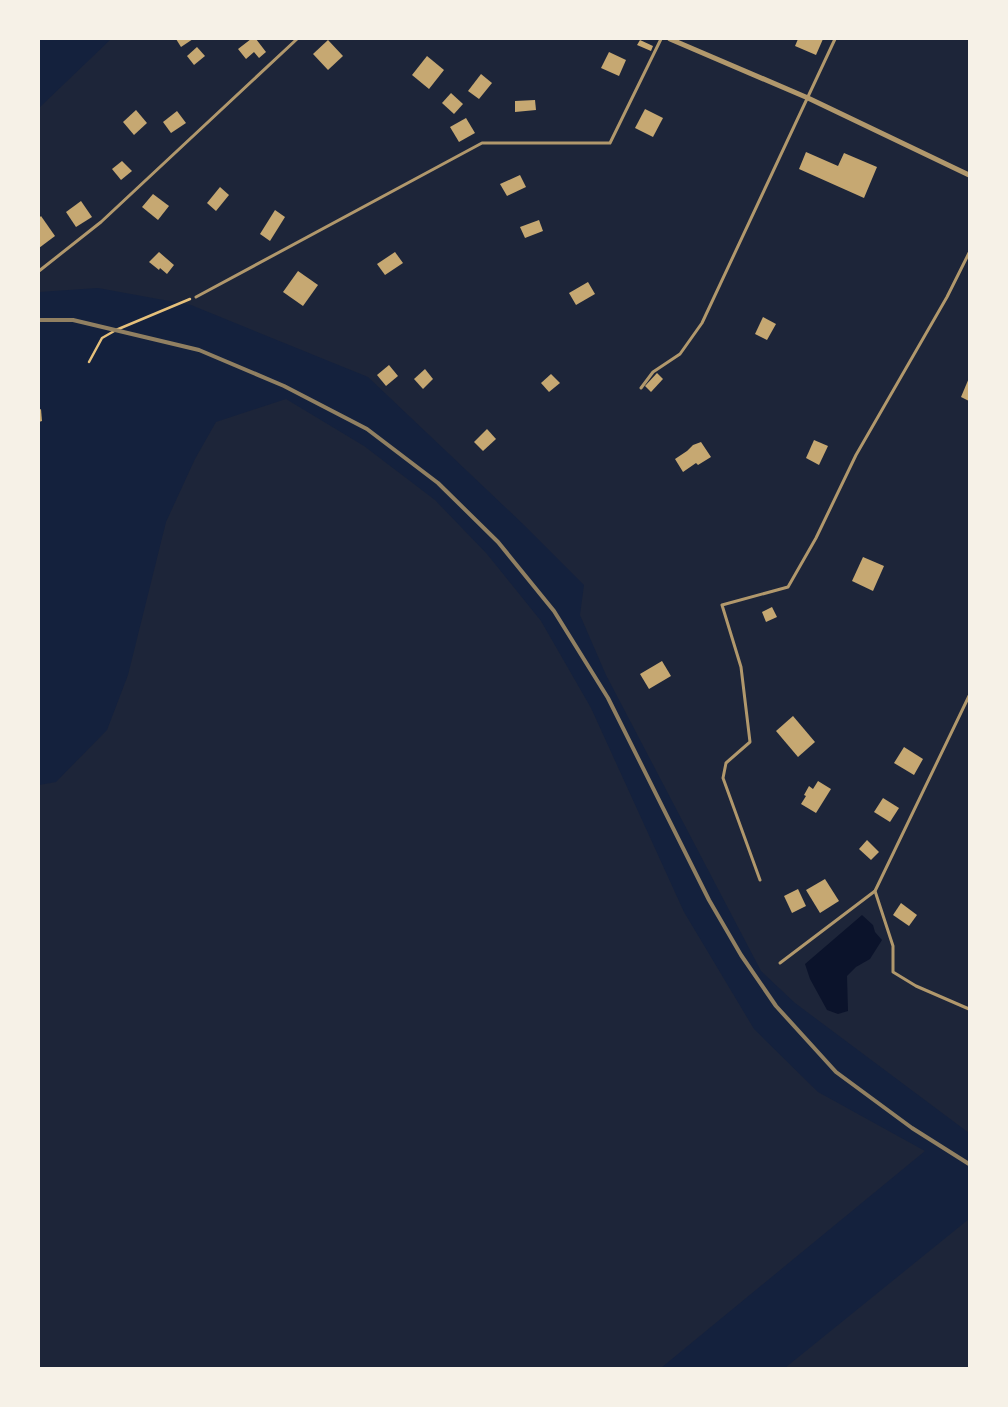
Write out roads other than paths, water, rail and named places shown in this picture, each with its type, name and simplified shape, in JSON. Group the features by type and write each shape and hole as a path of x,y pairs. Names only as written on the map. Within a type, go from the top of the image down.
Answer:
{"street":[{"path":"670,39 808,98 969,175"}],"lane":[{"path":"39,271 101,222 297,39"},
{"path":"196,297 482,143 610,143 660,39"},
{"path":"641,388 652,372 680,354 702,323 836,39"},
{"path":"760,880 723,778 726,763 750,742 741,667 722,605 788,587 816,538 856,455 947,297 969,253"},
{"path":"780,963 875,891 969,696"},
{"path":"875,891 893,946 894,972 916,986 969,1009"}],"railway":[{"path":"39,320 73,320 199,350 284,386 367,429 438,483 498,542 554,611 608,698 709,900 741,955 776,1006 836,1072 912,1128 969,1164"}]}
